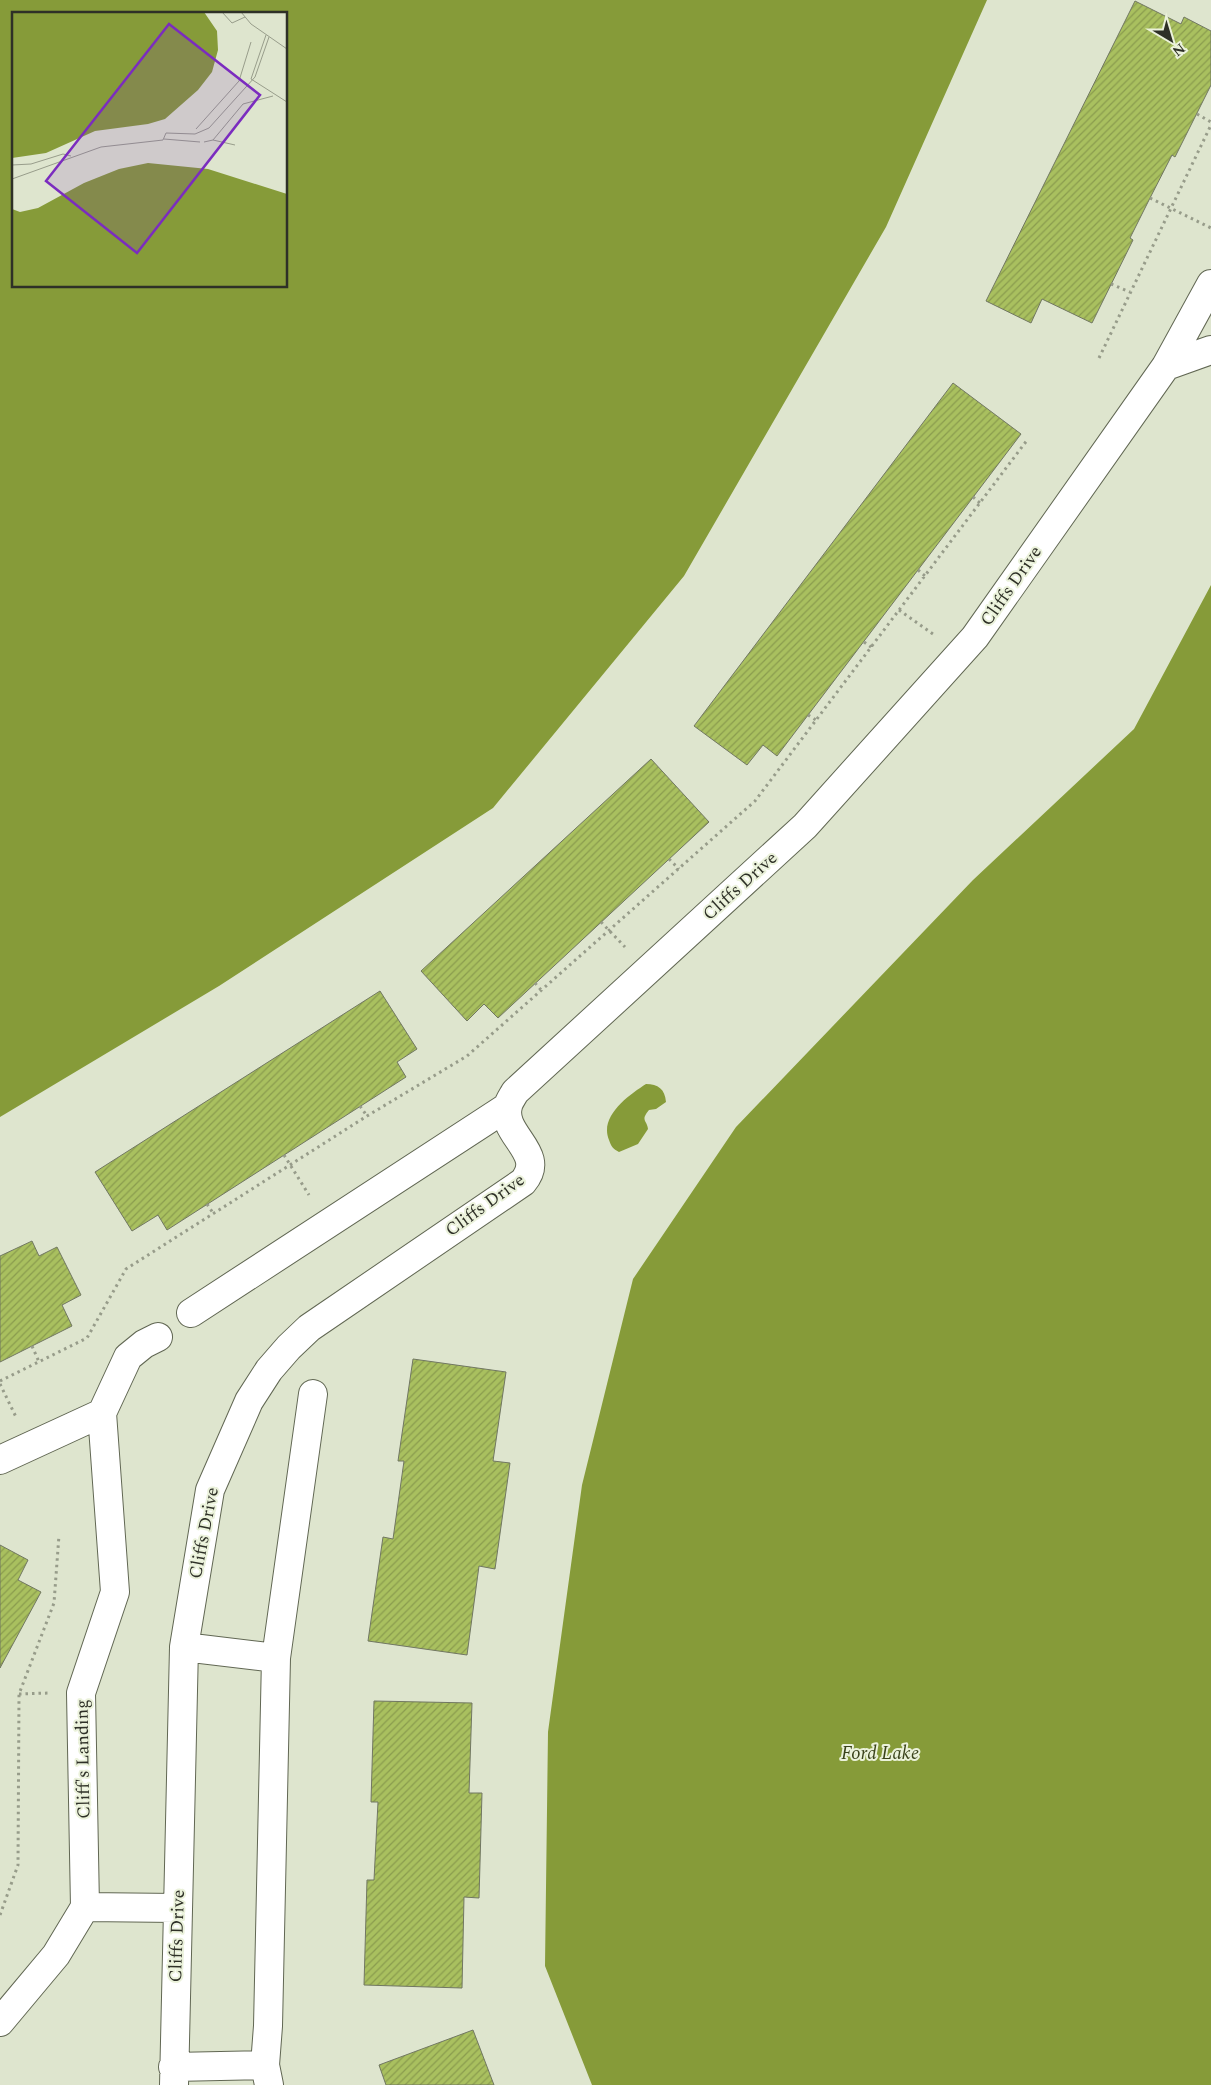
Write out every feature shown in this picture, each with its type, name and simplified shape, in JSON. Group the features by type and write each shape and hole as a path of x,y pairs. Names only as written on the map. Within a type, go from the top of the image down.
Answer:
{"street":[{"name":"Cliffs Drive","path":"173,2076 184,1647 210,1490 249,1401 269,1370 288,1347 309,1328 523,1182 530,1174 532,1164 510,1124 507,1107 515,1092 805,826 975,637 1166,366 1211,284"},
{"path":"1166,366 1211,350"},
{"path":"191,1313 507,1107"},
{"path":"0,1460 102,1413 128,1357 144,1344 158,1337"},
{"path":"173,2076 267,2075 276,1658 313,1394"},
{"name":"Cliff's Landing","path":"85,1907 81,1693 115,1592 102,1413"},
{"path":"184,1647 276,1658"},
{"path":"0,2022 56,1955 85,1907 178,1908"}],"path":[{"path":"1099,358 1211,123 1197,114"},
{"path":"1150,198 1211,228"},
{"path":"1112,284 1130,292"},
{"path":"0,1381 87,1338 126,1268 367,1116 467,1056 755,801 1028,439"},
{"path":"973,497 980,503"},
{"path":"918,570 925,576"},
{"path":"899,610 960,653"},
{"path":"864,642 871,647"},
{"path":"808,715 816,720"},
{"path":"669,859 679,869"},
{"path":"601,922 610,930"},
{"path":"535,983 542,991"},
{"path":"360,1106 367,1116"},
{"path":"284,1155 290,1165"},
{"path":"207,1204 213,1214"},
{"path":"32,1346 39,1362"},
{"path":"0,1915 18,1866 19,1694 54,1603 59,1535"}],"water":[{"path":"0,0 987,0 886,227 684,576 493,808 219,986 0,1117"},
{"name":"Ford Lake","path":"1211,585 1211,2085 592,2085 545,1966 548,1732 582,1485 633,1279 736,1127 973,880 1134,729"},
{"path":"646,1084 660,1088 666,1102 656,1109 649,1110 646,1114 644,1118 648,1129 638,1144 619,1152 611,1146 607,1131 608,1123 617,1107"}],"building":[{"path":"1135,1 1181,24 1184,17 1211,31 1211,85 1175,157 1172,155 1130,238 1133,240 1092,323 1042,299 1031,323 986,301"},
{"path":"953,383 1021,434 777,756 763,745 747,765 694,726"},
{"path":"651,759 709,822 498,1018 484,1004 467,1021 421,971"},
{"path":"380,991 417,1049 397,1062 406,1077 167,1230 158,1215 132,1231 95,1172"},
{"path":"32,1241 39,1256 57,1247 81,1295 62,1305 72,1326 0,1362 0,1256"},
{"path":"413,1359 506,1372 493,1461 510,1463 495,1569 479,1566 467,1655 368,1641 383,1537 393,1539 404,1461 398,1461"},
{"path":"0,1545 28,1560 18,1580 41,1592 0,1668"},
{"path":"374,1701 472,1703 469,1793 482,1793 479,1898 464,1897 462,1988 364,1985 367,1880 374,1880 378,1802 371,1802"},
{"path":"473,2030 494,2085 386,2085 379,2065"}]}
